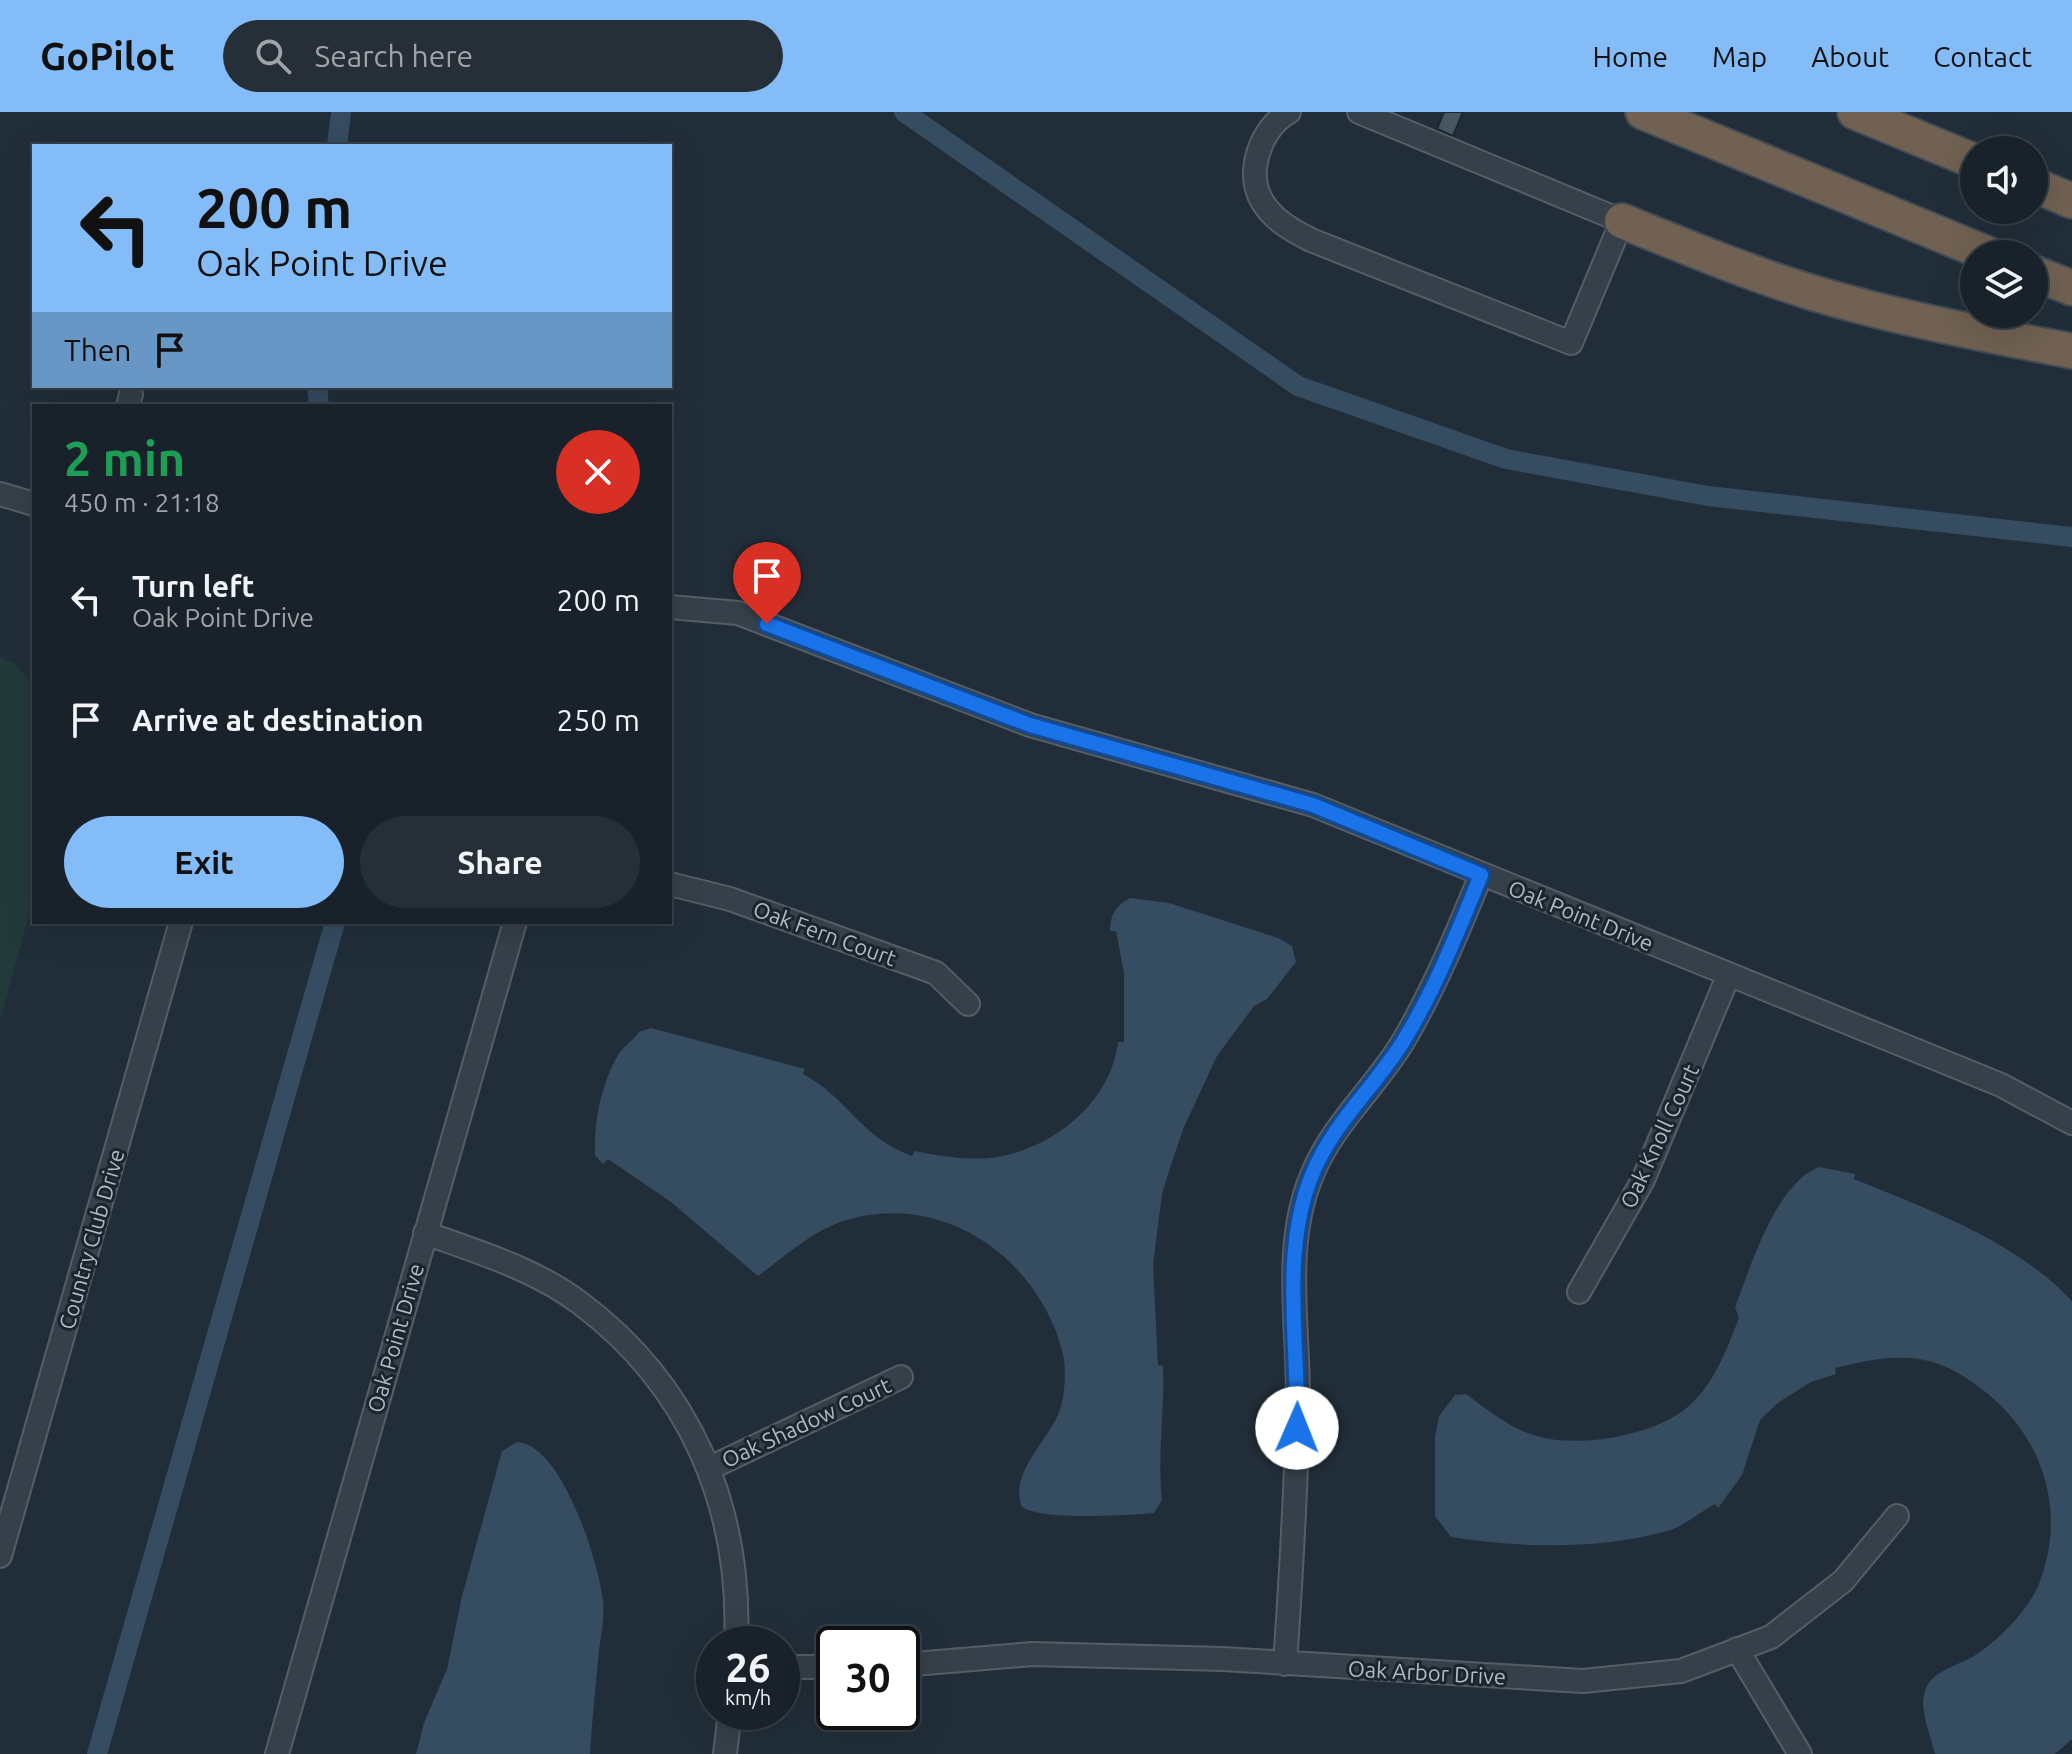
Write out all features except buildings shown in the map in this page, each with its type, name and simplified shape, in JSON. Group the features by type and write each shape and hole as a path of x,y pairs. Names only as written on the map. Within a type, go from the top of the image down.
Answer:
{"highway":[{"path":"1643,112 1960,242"},
{"path":"1855,112 1960,155"},
{"path":"2048,191 2072,201"},
{"path":"1622,221 1812,292 1887,313 2072,351"},
{"path":"2048,279 2072,288"}],"street":[{"path":"1289,112 1266,134 1256,166 1255,180 1261,201 1276,218 1311,240 1571,343 1622,221 1359,112"},
{"path":"0,494 32,503"},
{"name":"Oak Point Drive","path":"672,607 738,613 1030,725 1313,805 2001,1085 2072,1123"},
{"path":"1285,1664 1294,1539 1298,1400 1295,1247 1312,1175 1347,1115 1403,1042 1441,971 1481,875"},
{"name":"Oak Fern Court","path":"672,884 730,899 936,973 968,1004"},
{"name":"Country Club Drive","path":"0,1556 180,924"},
{"name":"Oak Point Drive","path":"277,1754 514,924"},
{"name":"Oak Knoll Court","path":"1579,1292 1643,1180 1729,974"},
{"path":"425,1233 485,1254 539,1279 580,1303 621,1340 659,1382 688,1424 710,1468 733,1554 735,1626"},
{"name":"Oak Shadow Court","path":"710,1468 901,1377"},
{"name":"Oak Arbor Drive","path":"920,1663 1032,1654 1583,1681 1681,1671 1771,1637 1843,1581 1897,1516"},
{"path":"1737,1649 1800,1754"},
{"path":"725,1754 728,1730"}],"green space":[{"path":"0,658 14,663 32,682 32,903 0,1021"}],"water":[{"path":"1130,898 1169,903 1278,938 1292,946 1296,962 1267,999 1254,1006 1217,1056 1184,1127 1162,1194 1153,1264 1158,1365 1163,1366 1162,1500 1154,1513 1048,1514 1022,1507 1019,1493 1026,1466 1058,1415 1064,1391 1064,1359 1050,1318 1031,1286 1006,1258 976,1237 943,1222 908,1214 871,1215 823,1230 758,1276 671,1202 608,1159 603,1164 595,1155 597,1117 607,1078 618,1055 639,1032 651,1028 805,1069 803,1074 818,1083 880,1139 912,1156 915,1151 952,1157 989,1158 1033,1146 1073,1121 1090,1104 1113,1065 1118,1042 1124,1042 1124,973 1116,931 1110,931 1115,911"},
{"path":"1819,1167 1855,1174 1854,1179 1970,1229 2025,1261 2072,1301 2072,1739 2055,1754 1935,1754 1923,1709 1927,1687 1937,1675 1983,1650 2020,1614 2039,1584 2051,1528 2044,1475 2019,1427 1979,1387 1944,1366 1919,1359 1877,1359 1835,1368 1836,1374 1811,1382 1779,1402 1760,1420 1742,1475 1718,1508 1715,1504 1667,1531 1614,1542 1532,1545 1451,1537 1435,1516 1435,1437 1439,1416 1455,1395 1466,1394 1501,1419 1530,1434 1577,1441 1599,1440 1641,1431 1678,1414 1692,1403 1708,1384 1725,1352 1739,1318 1735,1307 1767,1228 1790,1190"},
{"path":"517,1442 533,1448 549,1462 563,1483 586,1535 600,1583 603,1619 590,1754 416,1754 424,1723 447,1669 462,1596 502,1451"}],"waterway":[{"path":"337,144 341,112"},
{"path":"904,112 1298,386 1506,459 1708,496 2072,537"},
{"path":"317,388 319,404"},
{"path":"97,1754 334,924"}],"route":[{"path":"767,624 1030,725 1313,805 1481,875 1441,971 1403,1042 1347,1115 1312,1175 1295,1247 1297,1428"}]}
